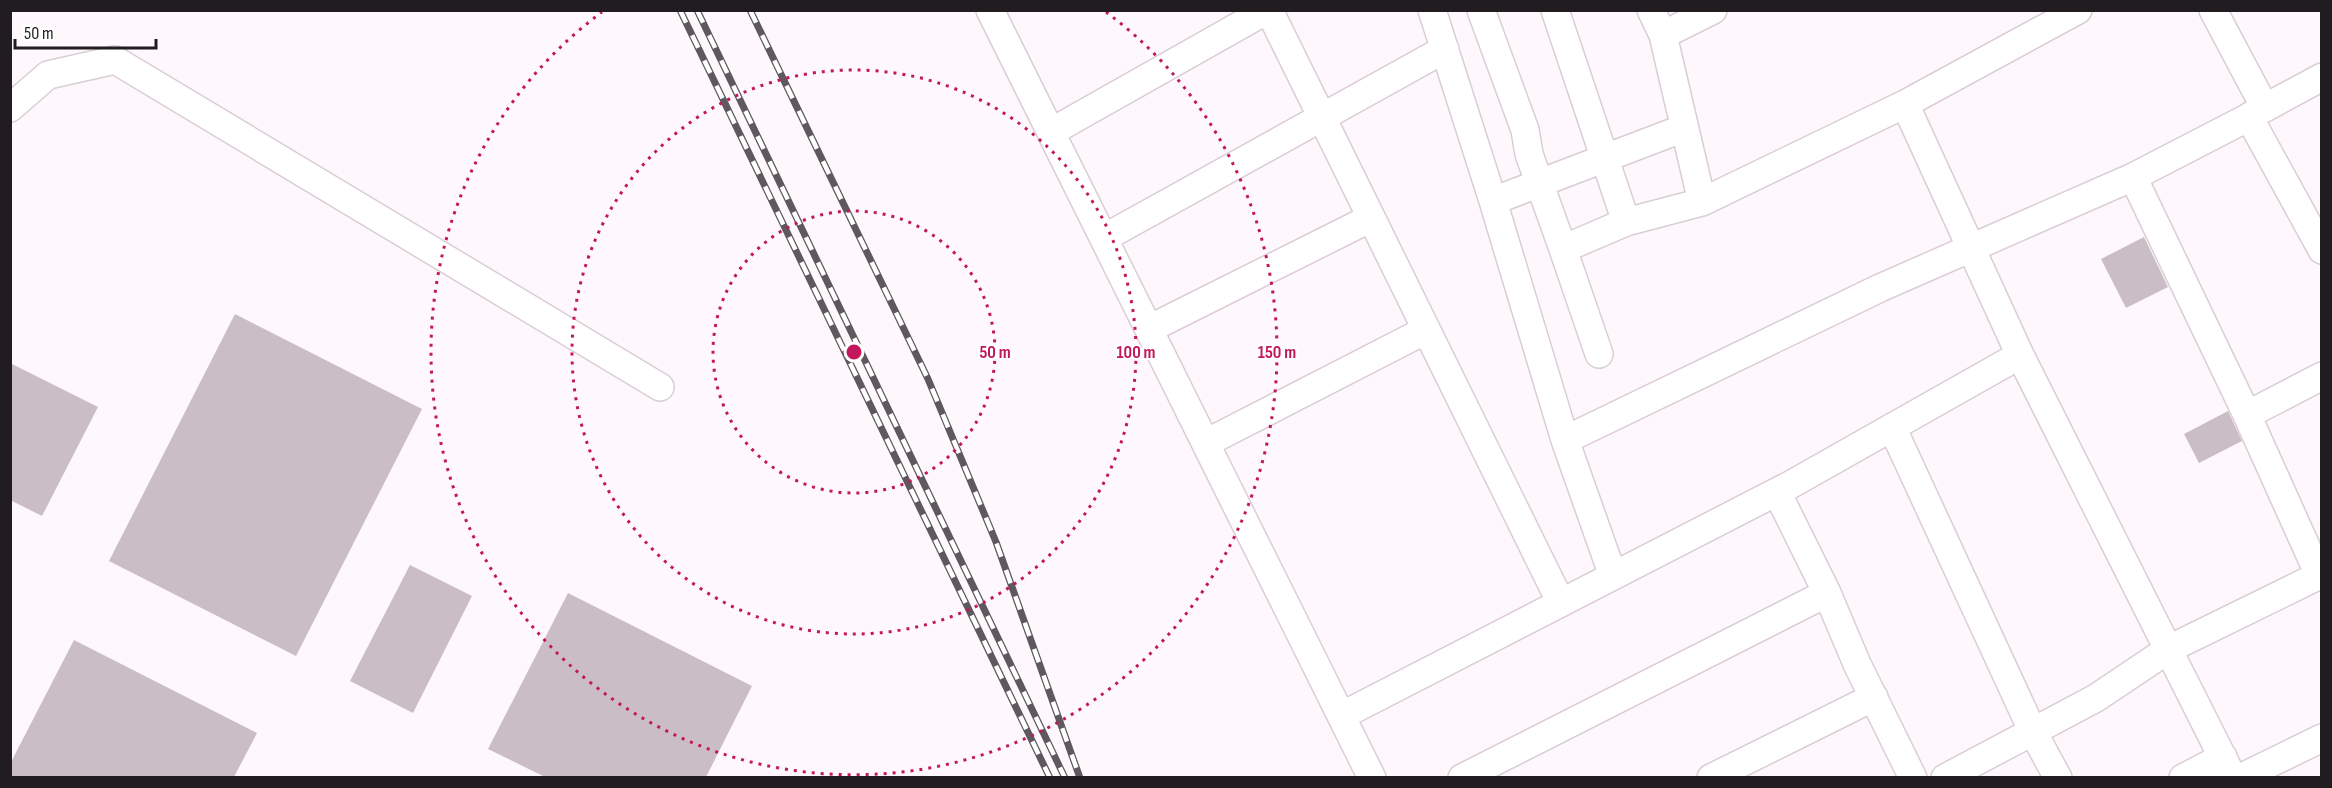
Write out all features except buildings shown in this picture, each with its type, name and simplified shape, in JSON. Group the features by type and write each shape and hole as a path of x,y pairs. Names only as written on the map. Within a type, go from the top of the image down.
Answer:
{"street":[{"path":"990,10 1372,777"},
{"path":"1051,132 1268,10 1561,603"},
{"path":"1432,10 1493,201 1565,440 1613,576"},
{"path":"1481,10 1525,130 1529,154 1599,354"},
{"path":"1555,10 1626,222"},
{"path":"1652,10 1663,35 1701,202"},
{"path":"1663,35 1713,10"},
{"path":"1563,249 1626,222 1701,202 1905,104 2031,22 2078,10"},
{"path":"2213,10 2257,112 2322,250"},
{"path":"1104,238 1445,49"},
{"path":"10,108 48,75 115,60 660,387"},
{"path":"1565,440 1870,293 2133,177 2322,77"},
{"path":"1905,104 2020,355 2232,771"},
{"path":"1493,201 1684,128"},
{"path":"1945,777 2096,698 2169,649 2320,574 2133,177"},
{"path":"1149,329 1371,218"},
{"path":"1206,443 1426,330"},
{"path":"1343,715 1777,492 2020,355"},
{"path":"2247,416 2322,376"},
{"path":"1892,427 2031,730 2058,777"},
{"path":"1777,492 1827,593 1857,664 1913,777"},
{"path":"1462,777 1827,593"},
{"path":"1711,777 1874,697"},
{"path":"2183,777 2232,771 2322,738"}],"railway":[{"path":"680,10 1050,778"},
{"path":"697,10 1065,778"},
{"path":"750,10 928,379 996,542 1080,778"}]}
